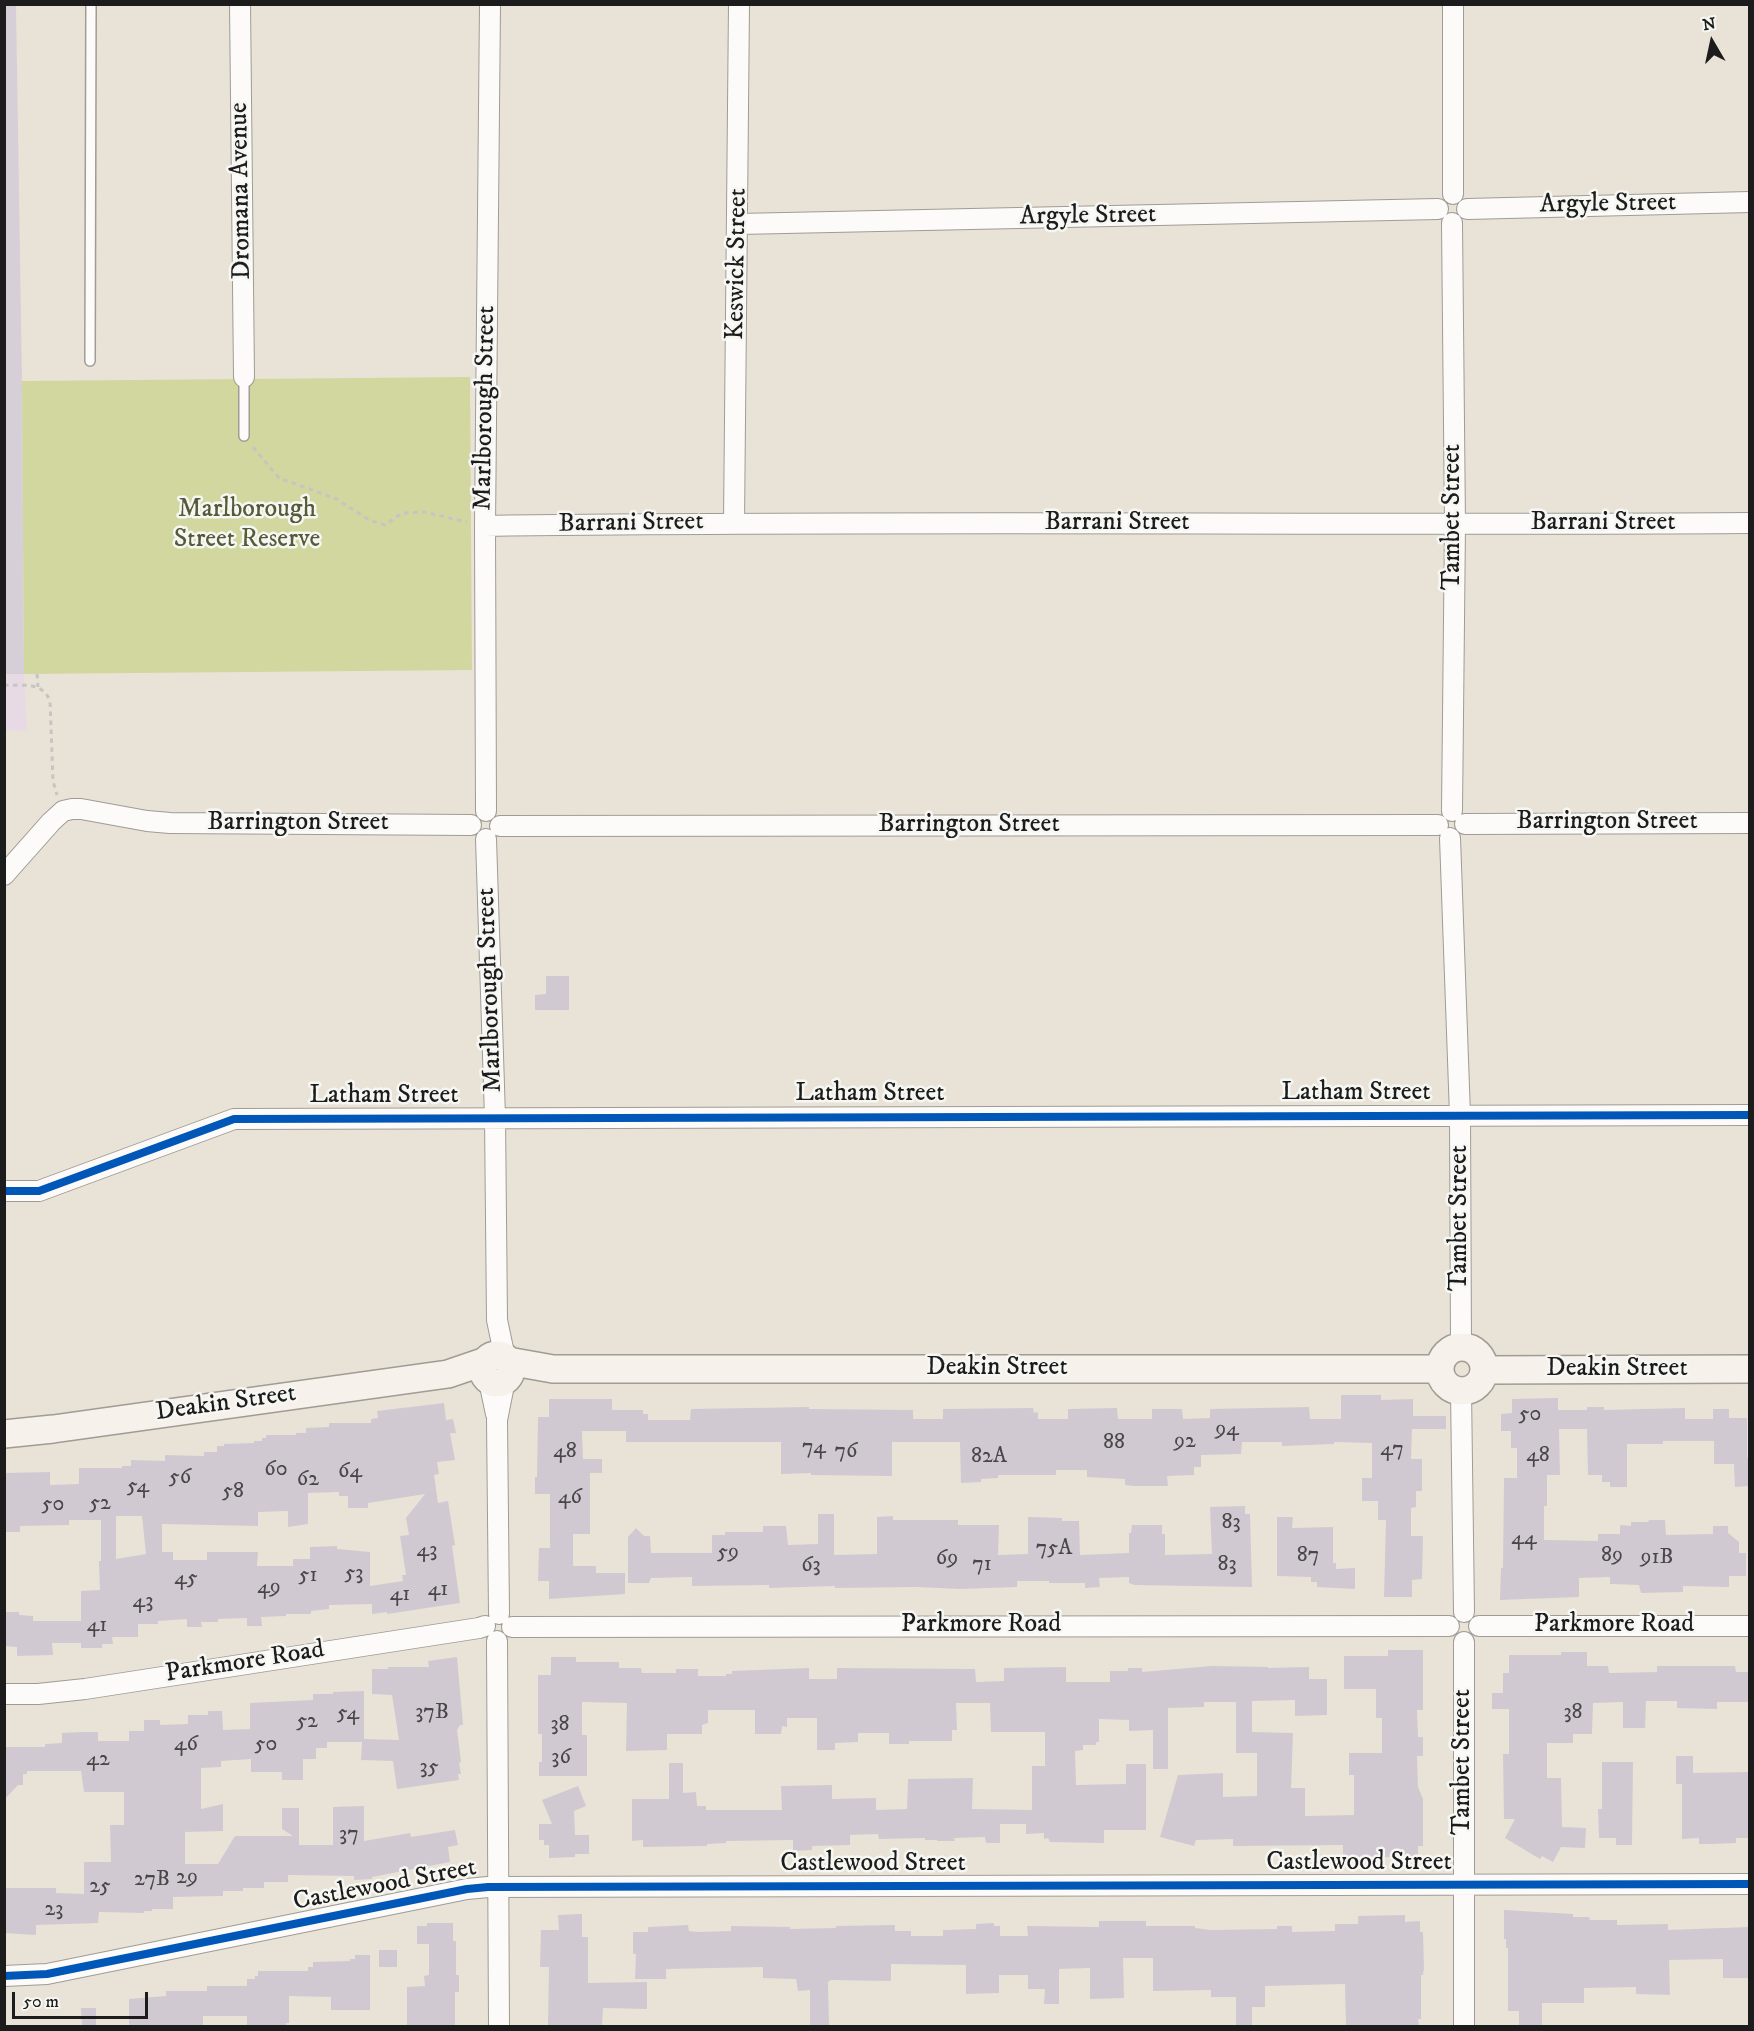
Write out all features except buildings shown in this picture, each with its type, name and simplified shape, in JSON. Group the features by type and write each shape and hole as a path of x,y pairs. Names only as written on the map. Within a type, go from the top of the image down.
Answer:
{"street":[{"name":"Dromana Avenue","path":"240,4 244,377"},
{"name":"Marlborough Street","path":"486,811 485,526 490,4"},
{"name":"Keswick Street","path":"734,523 739,4"},
{"path":"1453,4 1453,194"},
{"path":"1453,194 1465,199 1467,209 1463,219 1452,223 1442,219 1438,209 1442,198 1453,194"},
{"name":"Argyle Street","path":"1467,209 1749,202"},
{"name":"Argyle Street","path":"738,224 1438,209"},
{"name":"Tambet Street","path":"1452,223 1459,818"},
{"name":"Barrani Street","path":"485,526 734,523 1455,525 1749,523"},
{"name":"Barrington Street","path":"63,811 81,809 147,822 170,823 471,825"},
{"path":"4,875 63,811"},
{"path":"486,811 498,817 493,833 474,834 471,825 477,813 486,811"},
{"path":"1444,832 1459,836 1462,833 1459,818"},
{"name":"Barrington Street","path":"1459,818 1749,823"},
{"name":"Tambet Street","path":"1444,832 1460,1115 1461,1347"},
{"name":"Barrington Street","path":"493,833 1444,832"},
{"name":"Marlborough Street","path":"493,833 499,2026"},
{"name":"Latham Street","path":"4,1191 39,1191 234,1119 1749,1115"},
{"path":"1461,1347 1470,1348 1478,1354 1483,1361 1484,1371 1477,1385 1461,1391 1446,1384 1440,1370 1441,1361 1446,1354 1461,1347"},
{"name":"Deakin Street","path":"4,1434 497,1369 1440,1370"},
{"name":"Deakin Street","path":"1484,1371 1749,1369"},
{"path":"1461,1391 1464,1612"},
{"path":"1464,1612 1472,1614 1479,1626 1473,1638 1464,1641 1455,1639 1451,1635 1449,1626 1455,1614 1464,1612"},
{"name":"Parkmore Road","path":"4,1694 38,1694 85,1689 479,1628 498,1627 1449,1626"},
{"name":"Parkmore Road","path":"1479,1626 1749,1626"},
{"name":"Tambet Street","path":"1464,1641 1464,2026"},
{"name":"Castlewood Street","path":"4,1976 47,1974 466,1889 499,1887 1749,1884"}],"lane":[{"path":"90,361 92,4"},
{"path":"244,377 244,436"}],"path":[{"path":"244,436 279,478 337,499 369,520 385,525 402,513 424,512 485,526"},
{"path":"37,674 38,687"},
{"path":"4,685 32,684 44,691 51,701 53,781 63,811"}],"shaded area":[{"path":"16,4 24,674 5,674 4,5"},
{"path":"5,674 24,674 27,731 5,730"}],"green space":[{"name":"Marlborough Street Reserve","path":"470,377 472,670 24,674 22,381"}],"cycle path":[{"path":"4,1191 39,1191 234,1119 1750,1115"},
{"path":"4,1976 47,1974 467,1889 488,1887 1750,1884"}]}
